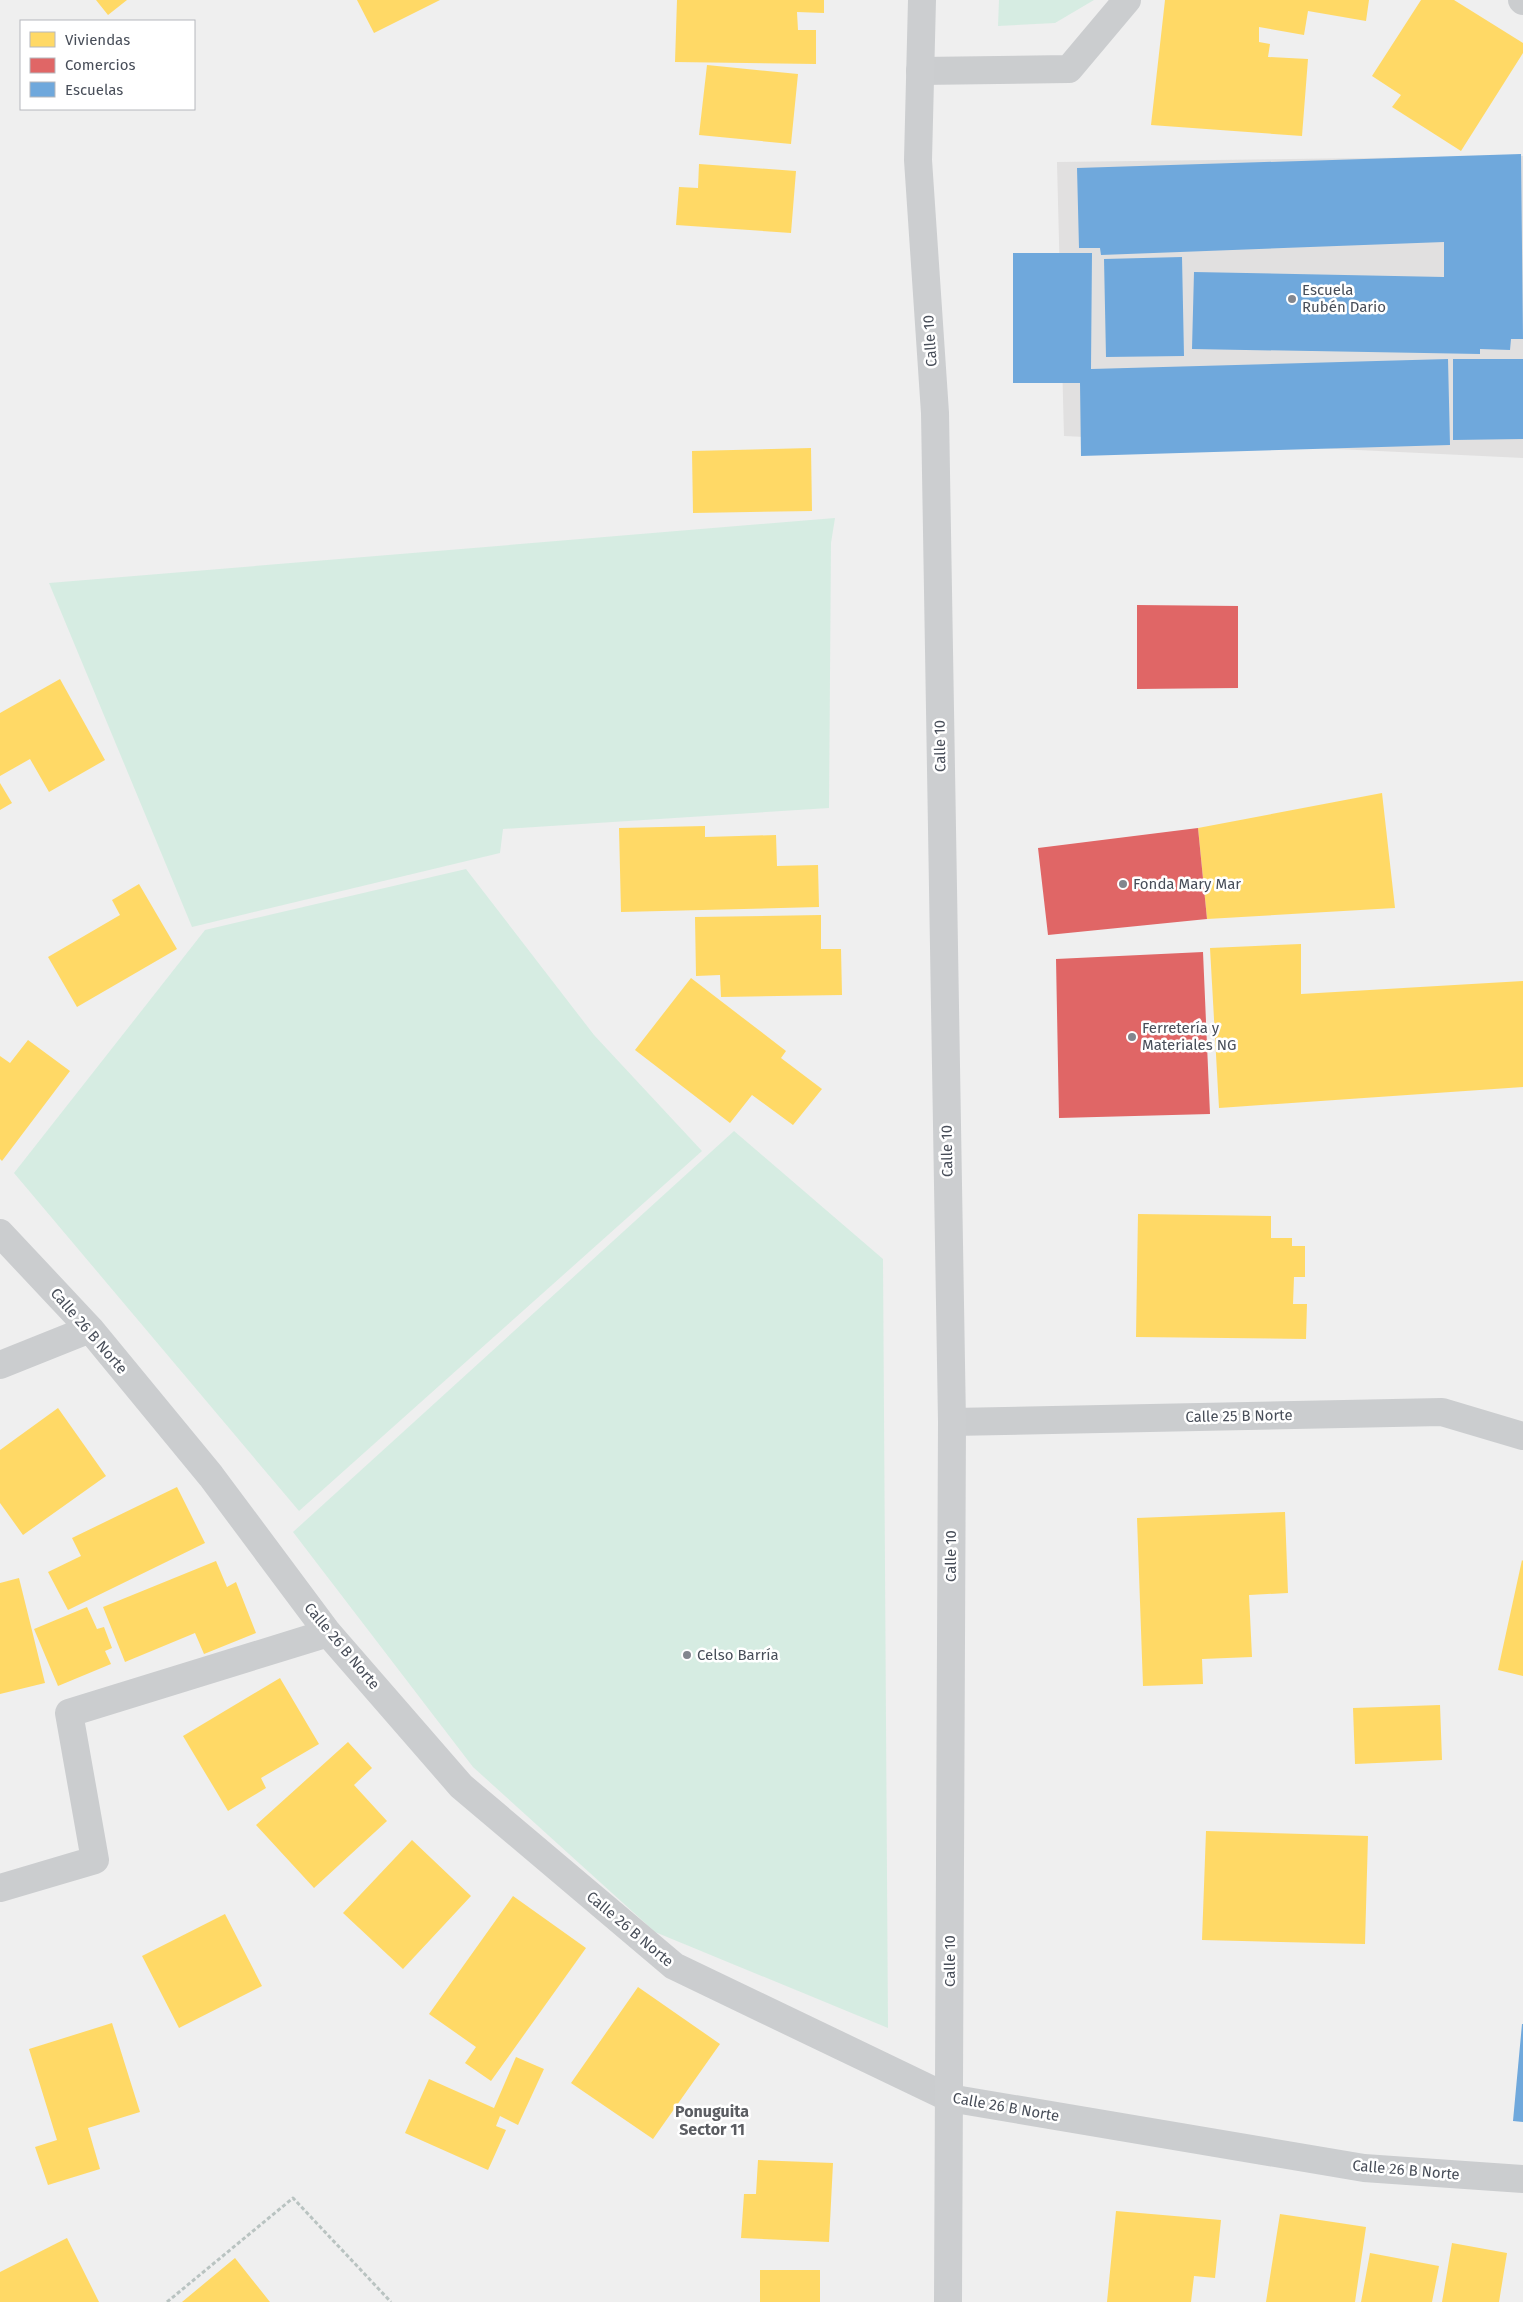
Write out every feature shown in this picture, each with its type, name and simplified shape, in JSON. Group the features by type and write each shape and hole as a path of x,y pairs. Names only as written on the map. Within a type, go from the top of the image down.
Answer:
{"main road":[{"name":"Calle 10","path":"922,0 918,160 935,413 952,1422 948,2302"}],"street":[{"path":"920,71 1069,69 1127,0"},
{"name":"Calle 26 B Norte","path":"0,1232 90,1329 211,1476 328,1633 461,1786 674,1966 949,2098 1364,2168 1523,2179"},
{"path":"0,1365 90,1329"},
{"name":"Calle 25 B Norte","path":"952,1422 1442,1412 1523,1436"},
{"path":"0,1888 95,1860 69,1713 328,1633"}],"path":[{"path":"167,2302 293,2198 390,2302"}],"shaded area":[{"name":"Escuela Rubén Dario","path":"1523,156 1523,458 1064,436 1057,162"}],"green space":[{"path":"999,0 1094,0 1055,23 998,26"},
{"path":"835,518 831,543 829,808 503,829 500,853 192,927 49,583"},
{"path":"466,869 594,1035 702,1151 299,1511 14,1173 205,930"},
{"path":"734,1131 883,1259 888,2028 655,1932 473,1767 293,1532"}],"building: Viviendas":[{"path":"96,0 127,0 108,15"},
{"path":"357,0 440,0 374,33"},
{"path":"677,0 824,0 824,13 797,12 798,30 816,30 816,64 675,62"},
{"path":"1165,0 1369,0 1366,21 1308,11 1304,35 1259,27 1259,42 1270,44 1268,57 1308,59 1302,136 1151,125"},
{"path":"1421,0 1454,0 1523,43 1523,53 1461,151 1392,107 1401,95 1372,76"},
{"path":"707,65 798,74 791,144 699,135"},
{"path":"699,164 796,171 791,233 676,225 679,187 698,188"},
{"path":"811,448 812,511 693,513 692,451"},
{"path":"60,679 105,760 49,792 30,759 0,776 0,713"},
{"path":"0,783 12,803 0,810"},
{"path":"1382,793 1395,908 1207,919 1198,828"},
{"path":"705,826 705,837 776,835 777,866 818,865 819,907 621,912 619,828"},
{"path":"139,884 177,949 77,1007 48,957 120,915 112,900"},
{"path":"821,915 821,949 841,949 842,995 721,997 720,975 696,976 695,917"},
{"path":"1301,944 1301,994 1523,981 1523,1087 1219,1108 1210,948"},
{"path":"691,978 786,1051 781,1058 822,1089 793,1125 752,1095 730,1123 635,1050"},
{"path":"28,1040 70,1071 2,1161 0,1159 0,1056 10,1063"},
{"path":"1138,1214 1271,1216 1271,1238 1292,1238 1292,1246 1305,1246 1305,1277 1294,1277 1293,1304 1307,1304 1306,1339 1136,1337"},
{"path":"58,1408 106,1476 23,1535 0,1503 0,1450"},
{"path":"177,1487 205,1543 68,1610 48,1572 81,1556 72,1538"},
{"path":"1285,1512 1288,1593 1249,1595 1252,1657 1202,1659 1203,1684 1143,1686 1137,1518"},
{"path":"216,1561 227,1587 236,1582 256,1633 204,1654 195,1633 125,1662 103,1607"},
{"path":"1523,1561 1523,1676 1498,1670"},
{"path":"19,1578 45,1683 0,1694 0,1583"},
{"path":"87,1607 97,1629 104,1627 112,1648 105,1651 111,1664 58,1686 34,1629"},
{"path":"280,1678 319,1744 261,1778 266,1788 228,1811 183,1736"},
{"path":"1440,1705 1442,1760 1355,1764 1353,1708"},
{"path":"348,1742 372,1768 354,1785 387,1821 314,1888 256,1825"},
{"path":"1206,1831 1368,1836 1365,1944 1202,1940"},
{"path":"412,1840 471,1896 403,1969 343,1913"},
{"path":"513,1896 586,1948 491,2081 465,2063 476,2047 429,2014"},
{"path":"225,1914 262,1986 179,2028 142,1956"},
{"path":"638,1987 720,2044 653,2139 571,2083"},
{"path":"112,2023 140,2112 88,2128 100,2169 48,2185 35,2147 57,2140 29,2049"},
{"path":"516,2057 544,2069 518,2125 500,2116 496,2126 506,2130 488,2170 405,2133 429,2079 494,2108"},
{"path":"758,2160 833,2163 829,2242 741,2238 744,2194 756,2194"},
{"path":"1116,2211 1221,2220 1215,2278 1194,2276 1191,2302 1107,2302"},
{"path":"1280,2214 1366,2227 1355,2302 1266,2302"},
{"path":"67,2238 99,2302 0,2302 0,2272"},
{"path":"1452,2243 1507,2253 1499,2302 1442,2302"},
{"path":"1370,2253 1439,2266 1432,2302 1361,2302"},
{"path":"235,2258 270,2302 182,2302"},
{"path":"760,2270 820,2270 820,2302 760,2302"}],"building: Comercios":[{"path":"1137,605 1238,606 1238,688 1137,689"},
{"name":"Fonda Mary Mar","path":"1198,828 1207,919 1048,935 1038,848"},
{"name":"Ferretería y Materiales NG","path":"1203,952 1210,1114 1059,1118 1056,959"}],"building: Escuelas":[{"path":"1521,154 1523,339 1511,339 1510,350 1480,349 1480,354 1192,349 1194,272 1444,277 1444,242 1101,255 1100,248 1079,248 1077,168"},
{"path":"1013,253 1092,253 1091,369 1448,359 1450,445 1081,456 1080,383 1013,383"},
{"path":"1182,257 1184,356 1106,357 1104,259"},
{"path":"1453,359 1523,359 1523,439 1453,440"},
{"path":"1523,2024 1523,2122 1513,2121"}],"place":[{"name":"Escuela Rubén Dario","path":"1292,299"},
{"name":"Fonda Mary Mar","path":"1123,884"},
{"name":"Ferretería y Materiales NG","path":"1132,1037"},
{"name":"Celso Barría","path":"687,1655"}],"district":[{"name":"Ponuguita Sector 11","path":"712,2120"}]}
